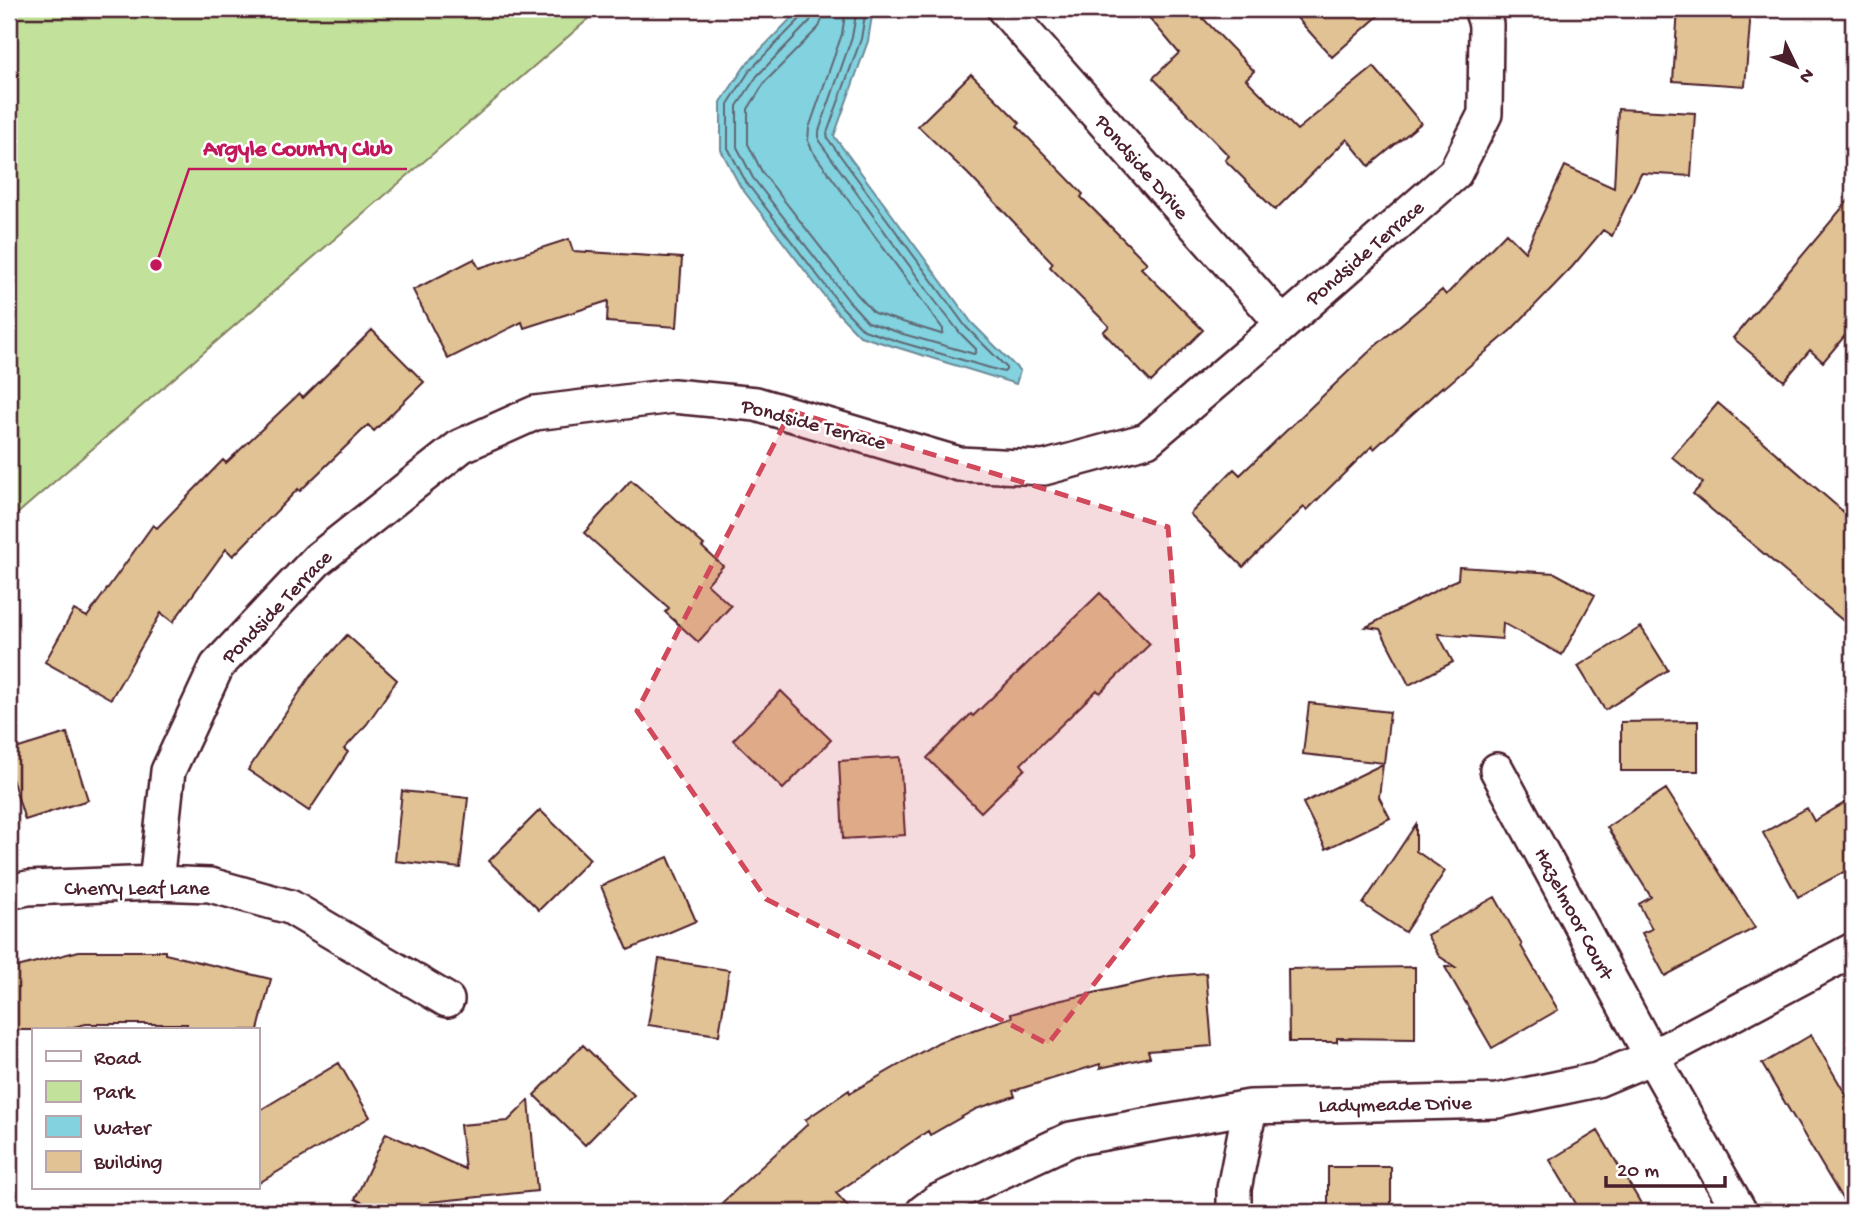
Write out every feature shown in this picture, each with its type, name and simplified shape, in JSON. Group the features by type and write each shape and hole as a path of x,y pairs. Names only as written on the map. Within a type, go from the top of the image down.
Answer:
{"street":[{"name":"Pondside Drive","path":"1004,9 1283,324"},
{"name":"Pondside Terrace","path":"156,883 168,771 218,666 317,559 461,446 536,413 673,396 756,404 959,464 1044,468 1147,440 1455,173 1485,114 1486,24 1481,9"},
{"name":"Hazelmoor Court","path":"1497,770 1652,1057 1740,1212"},
{"name":"Cherry Leaf Lane","path":"9,892 28,888 156,883 210,885 290,907 447,1000"},
{"name":"Ladymeade Drive","path":"923,1212 936,1202 1071,1139 1250,1107 1497,1101 1597,1080 1652,1057 1853,950"},
{"path":"1234,1212 1234,1189 1250,1107"}],"highlighted area":[{"path":"791,411 1168,527 1193,855 1048,1044 766,899 637,711"}],"green space":[{"path":"9,9 600,9 9,521"}],"water":[{"path":"800,9 873,9 868,41 834,136 972,323 1020,371 1016,384 860,336 836,311 740,186 721,150 721,102 745,66"}],"building":[{"path":"1142,9 1194,9 1254,71 1246,79 1297,130 1374,67 1421,123 1369,166 1347,139 1275,210 1225,160 1229,156 1153,78 1179,53"},
{"path":"1289,9 1386,9 1332,57"},
{"path":"1678,9 1748,9 1750,23 1745,86 1673,81"},
{"path":"971,74 1020,123 1017,126 1083,194 1081,197 1147,263 1141,268 1203,330 1151,382 1103,332 1109,326 1050,267 1053,263 918,126"},
{"path":"1618,109 1695,113 1691,176 1641,173 1612,236 1603,230 1572,267 1511,330 1444,388 1443,386 1374,449 1372,446 1307,510 1304,507 1243,567 1190,514 1234,469 1240,475 1374,347 1442,290 1446,295 1506,233 1525,252 1565,166 1614,188"},
{"path":"1853,195 1853,326 1823,362 1810,350 1784,381 1733,338"},
{"path":"569,239 573,251 682,258 677,327 607,322 608,301 524,328 522,322 448,359 413,290 474,259 479,268"},
{"path":"372,330 424,382 374,431 368,425 300,491 298,489 233,556 226,549 173,622 161,613 111,699 45,662 74,610 87,617 153,525 157,528 223,460 226,463 299,394 303,398"},
{"path":"1718,403 1853,520 1853,629 1693,494 1703,483 1672,457"},
{"path":"631,480 704,545 702,547 723,566 707,584 731,606 698,642 665,612 669,608 584,533"},
{"path":"1459,567 1555,573 1595,595 1562,655 1503,623 1502,639 1438,634 1453,662 1409,685 1380,629 1366,627 1458,579"},
{"path":"1100,593 1150,644 1100,693 1097,690 1021,764 1025,769 981,812 927,758"},
{"path":"1641,627 1668,670 1605,710 1578,666"},
{"path":"347,635 397,680 367,724 344,749 348,752 309,811 248,770 311,675"},
{"path":"781,691 831,740 783,789 733,740"},
{"path":"1309,703 1390,712 1384,763 1303,754"},
{"path":"1698,721 1698,771 1621,771 1621,722"},
{"path":"67,733 88,800 25,820 9,769 9,751"},
{"path":"900,757 905,835 843,839 839,761"},
{"path":"1383,764 1379,797 1390,818 1326,849 1303,803"},
{"path":"1666,789 1755,928 1665,976 1642,933 1652,929 1639,904 1651,897 1607,827"},
{"path":"402,791 468,798 460,868 395,861"},
{"path":"1853,798 1853,867 1798,897 1763,833 1807,808 1814,821"},
{"path":"540,810 590,859 539,910 489,861"},
{"path":"1416,824 1416,851 1445,871 1405,932 1363,904"},
{"path":"668,857 696,921 628,950 601,886"},
{"path":"1495,897 1558,1010 1492,1048 1445,967 1455,967 1439,956 1427,935"},
{"path":"79,951 165,951 165,954 271,979 259,1028 186,1028 187,1024 86,1024 69,1028 9,1030 9,969"},
{"path":"659,959 729,970 719,1035 648,1025"},
{"path":"1415,967 1415,1039 1337,1038 1337,1042 1289,1042 1288,969"},
{"path":"1206,973 1212,1046 1148,1051 1150,1057 1100,1068 1100,1064 1013,1091 1015,1096 976,1109 930,1135 928,1131 836,1193 853,1212 712,1212 808,1124 805,1120 849,1090 850,1093 939,1042 1012,1017 1011,1014 1053,1002 1170,976"},
{"path":"1811,1035 1853,1107 1853,1212 1850,1212 1762,1064"},
{"path":"583,1045 634,1095 585,1145 534,1095"},
{"path":"339,1063 370,1117 259,1183 259,1111"},
{"path":"529,1100 537,1191 430,1202 425,1212 383,1212 355,1199 386,1133 465,1169 460,1125 508,1121"},
{"path":"1598,1131 1646,1212 1581,1212 1550,1160"},
{"path":"1328,1167 1391,1167 1391,1212 1328,1212"}],"place":[{"name":"Argyle Country Club","path":"156,265"}]}
